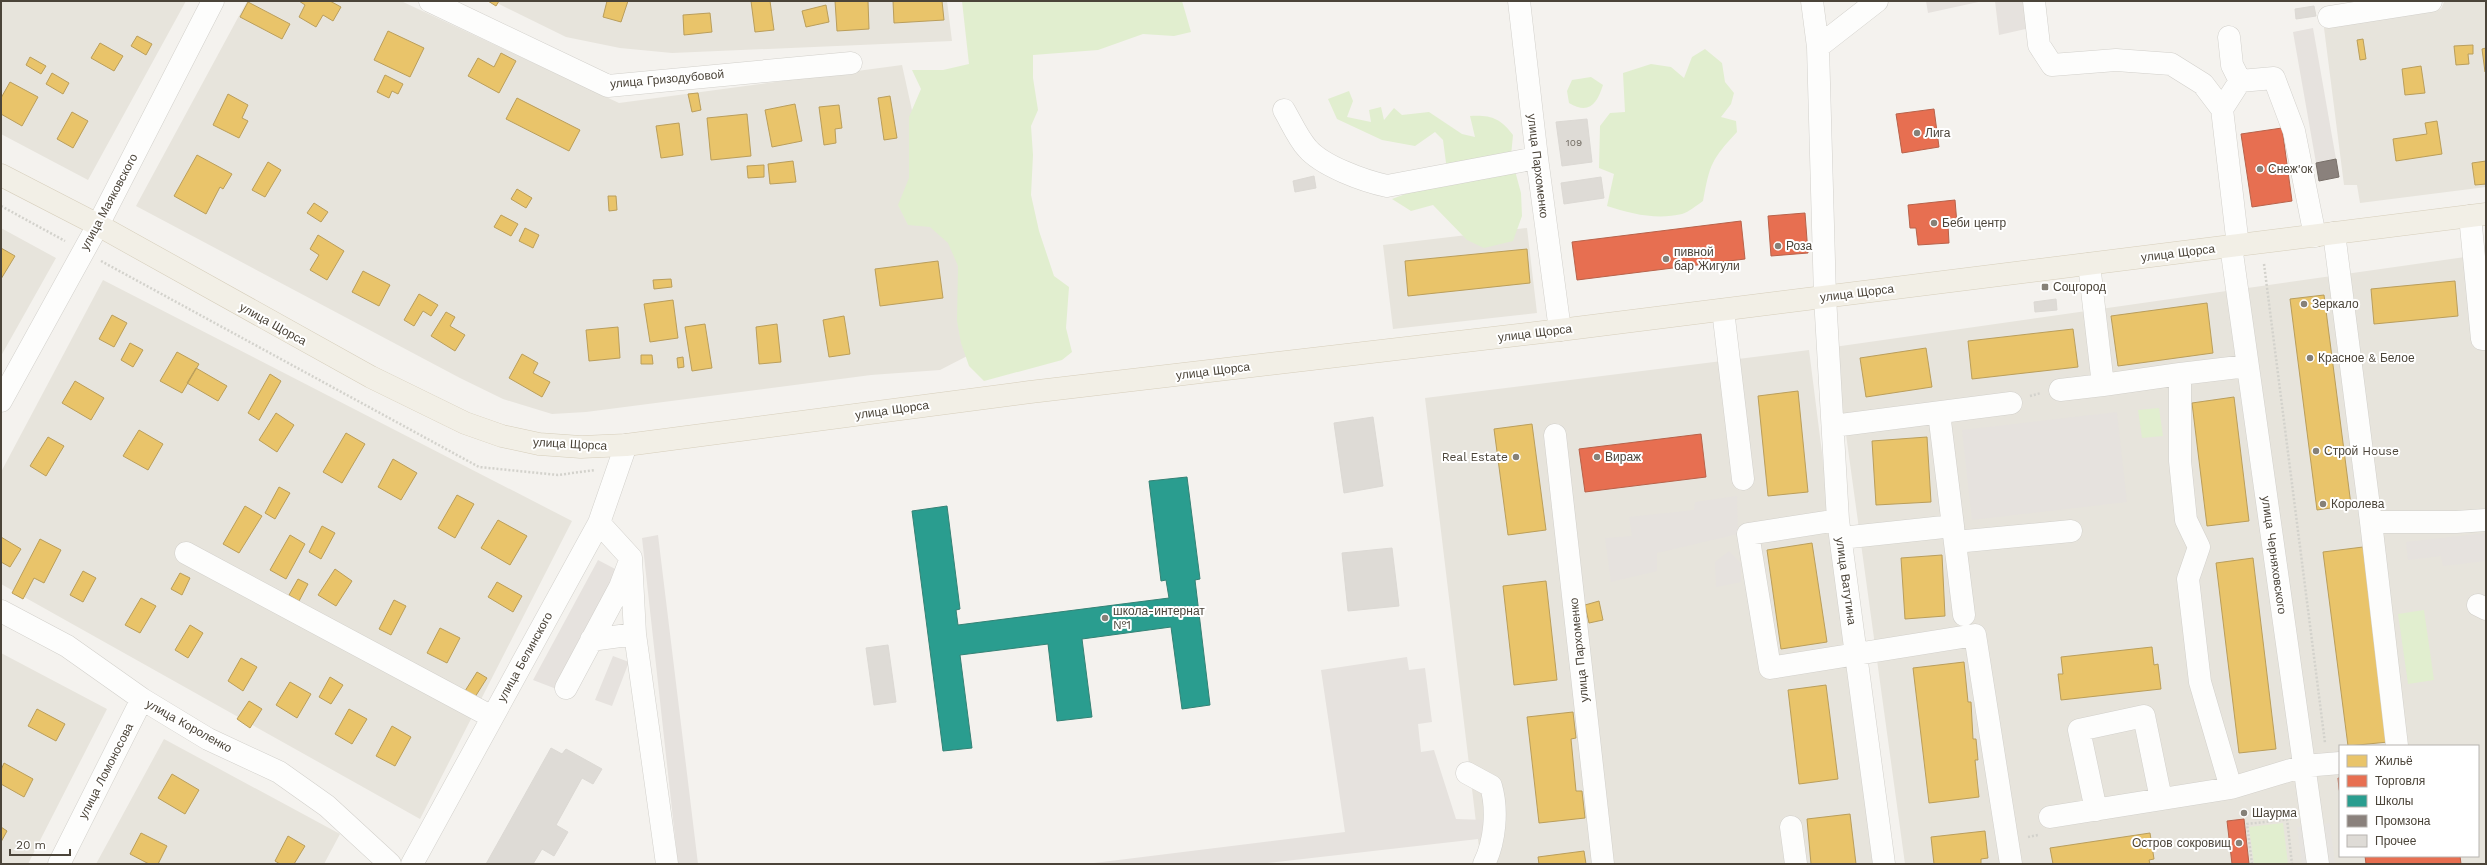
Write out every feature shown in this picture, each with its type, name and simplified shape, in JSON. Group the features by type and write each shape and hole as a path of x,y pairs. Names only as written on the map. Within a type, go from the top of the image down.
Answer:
{"main road":[{"name":"улица Щорса","path":"1,175 98,225 371,377 465,424 502,436 539,444 581,447 626,446 1030,392 1560,330 2478,215"}],"street":[{"name":"улица Маяковского","path":"1,401 98,225 213,1"},
{"name":"улица Гризодубовой","path":"430,1 608,86 851,63"},
{"name":"улица Пархоменко","path":"1519,1 1536,158 1560,330"},
{"name":"улица Ватутина","path":"1812,1 1818,47 1825,297 1839,529 1884,864"},
{"path":"1818,47 1877,1"},
{"path":"2034,1 2039,45 2052,65 2116,60 2171,64 2202,84 2222,109 2240,81"},
{"path":"2329,17 2430,1"},
{"path":"2230,37 2232,65 2240,81"},
{"path":"2240,81 2274,78 2294,131 2324,235 2371,522 2397,745"},
{"name":"улица Черняховского","path":"2222,109 2234,246 2247,366 2318,864"},
{"path":"1284,110 1307,148 1328,164 1375,184 1387,186 1536,158"},
{"path":"2478,215 2482,339 2486,339"},
{"path":"2089,264 2104,385"},
{"path":"1723,310 1743,479"},
{"path":"2060,390 2247,366"},
{"path":"2180,374 2180,461 2186,520 2199,547 2188,579 2200,682 2231,788"},
{"path":"1833,426 2011,403"},
{"path":"1939,413 1964,615"},
{"name":"улица Пархоменко","path":"1555,435 1603,864"},
{"name":"улица Белинского","path":"412,864 599,523 626,446"},
{"path":"2371,522 2456,522 2486,520"},
{"path":"599,523 631,558 636,634 667,864"},
{"path":"2011,864 1974,635 1770,668 1748,534 1839,529 1954,534 2071,531"},
{"path":"186,553 492,718"},
{"path":"566,688 620,587 631,558"},
{"name":"улица Короленко","path":"1,611 67,646 142,699 208,739 279,772 327,806 390,864"},
{"path":"591,640 636,634"},
{"name":"улица Ломоносова","path":"59,864 142,699"},
{"path":"2096,810 2078,730 2144,716 2162,799"},
{"path":"2050,817 2231,788 2304,766 2339,763"},
{"path":"1467,773 1491,786 1495,800 1491,851 1484,864"},
{"path":"1791,827 1796,864"}],"path":[{"path":"2264,264 2325,744 2339,762"},
{"path":"2011,403 2032,395 2060,390"},
{"path":"2252,864 2247,824 2311,816"},
{"path":"2287,819 2292,864"}],"shaded area":[{"path":"1,1 186,1 88,180 1,134"},
{"path":"247,1 401,1 619,103 902,65 936,219 954,220 973,353 940,370 871,375 586,412 552,414 503,399 460,378 136,206"},
{"path":"493,1 947,1 952,41 672,53 620,48 566,37"},
{"path":"1926,1 1983,1 1928,13"},
{"path":"1995,1 2026,1 2030,28 1999,35"},
{"path":"2446,1 2486,1 2486,187 2360,203 2357,185 2344,185 2324,28 2441,9"},
{"path":"2313,28 2336,159 2316,163 2293,32"},
{"path":"1,228 56,258 1,356"},
{"path":"1527,228 1537,313 1393,329 1383,245"},
{"path":"2486,254 2486,864 1905,864 1834,347"},
{"path":"103,280 572,521 420,819 1,584 1,472"},
{"path":"1809,350 1874,864 1481,864 1425,398"},
{"path":"2117,412 2127,502 1972,520 1962,430"},
{"path":"1737,496 1738,534 1657,553 1657,571 1611,582 1605,538 1632,536 1629,517 1694,510 1695,502"},
{"path":"2486,533 2486,561 2443,566 2441,556 2408,560 2406,542"},
{"path":"658,535 698,864 678,864 642,538"},
{"path":"1729,551 1741,563 1741,582 1716,587 1715,562"},
{"path":"598,560 619,571 559,690 533,680"},
{"path":"1,653 107,709 28,864 1,864"},
{"path":"613,656 629,662 612,706 595,700"},
{"path":"1407,657 1409,670 1425,668 1432,722 1418,724 1421,752 1434,750 1456,819 1487,820 1487,838 1258,864 1086,864 1345,832 1321,670"},
{"path":"164,739 340,834 324,864 96,864"},
{"path":"2330,823 2335,864 2302,864 2297,827"}],"green space":[{"path":"962,1 1182,1 1191,32 1174,36 1143,34 1098,50 1033,55 1033,78 1038,110 1031,126 1033,155 1031,195 1039,231 1054,276 1069,287 1066,328 1072,352 1062,360 984,381 969,366 961,343 957,321 958,266 948,243 930,227 908,225 898,205 909,178 909,117 921,89 912,70 943,70 969,64"},
{"path":"1705,49 1722,63 1725,82 1734,93 1731,104 1721,117 1736,121 1737,132 1722,149 1713,163 1703,201 1685,213 1673,216 1635,214 1607,206 1614,174 1599,168 1600,126 1610,113 1625,112 1623,73 1651,64 1671,67 1684,78 1692,57"},
{"path":"1591,77 1603,85 1595,102 1587,108 1582,108 1569,103 1567,91 1572,80"},
{"path":"1349,91 1353,101 1347,117 1371,122 1369,110 1381,107 1384,120 1394,108 1402,115 1429,112 1462,134 1475,137 1470,116 1489,117 1504,125 1513,135 1511,156 1521,193 1522,216 1513,241 1484,248 1467,240 1433,205 1411,211 1392,199 1448,178 1443,140 1435,132 1415,146 1382,140 1337,119 1328,99"},
{"path":"2159,408 2163,436 2142,438 2138,410"},
{"path":"2424,610 2434,680 2408,684 2398,614"},
{"path":"2283,823 2288,864 2254,864 2249,827"}],"building: Жильё":[{"path":"299,1 330,1 341,7 333,21 323,15 316,27 299,17 305,5"},
{"path":"488,1 499,1 496,6"},
{"path":"607,1 628,1 621,22 603,17"},
{"path":"751,1 770,1 774,30 755,32"},
{"path":"835,1 868,1 869,29 837,31"},
{"path":"893,1 942,1 944,20 894,23"},
{"path":"248,2 290,24 282,39 240,17"},
{"path":"826,5 829,22 806,27 802,11"},
{"path":"710,13 712,32 684,35 683,15"},
{"path":"388,31 424,48 410,77 374,60"},
{"path":"137,36 152,44 146,55 131,46"},
{"path":"2363,39 2366,59 2360,60 2357,40"},
{"path":"100,43 123,56 114,71 91,58"},
{"path":"2473,45 2473,54 2468,54 2469,64 2456,65 2454,46"},
{"path":"2486,48 2486,72 2485,72 2482,49"},
{"path":"501,53 516,61 499,93 468,76 478,58 494,67"},
{"path":"30,57 46,66 41,74 26,65"},
{"path":"2421,66 2425,93 2405,95 2402,69"},
{"path":"52,73 69,83 63,94 46,84"},
{"path":"385,75 403,84 398,94 392,91 389,98 377,92"},
{"path":"10,82 38,97 22,126 1,114 1,98"},
{"path":"698,93 701,110 692,112 688,94"},
{"path":"228,94 248,105 242,118 248,121 239,138 213,125"},
{"path":"890,96 897,138 884,140 878,98"},
{"path":"517,98 580,130 569,151 506,119"},
{"path":"795,104 802,141 772,147 765,110"},
{"path":"839,105 842,128 835,129 836,143 824,145 819,107"},
{"path":"72,112 88,121 73,148 57,139"},
{"path":"747,114 751,156 711,160 707,118"},
{"path":"2437,121 2442,154 2396,161 2393,139 2427,134 2425,123"},
{"path":"679,123 683,155 661,158 656,126"},
{"path":"197,155 232,174 223,189 220,187 206,214 174,196"},
{"path":"793,161 796,182 770,184 768,164"},
{"path":"2486,161 2486,184 2475,185 2472,163"},
{"path":"268,162 281,170 265,197 252,190"},
{"path":"764,165 764,177 748,178 747,166"},
{"path":"517,189 532,198 526,208 511,199"},
{"path":"608,196 616,196 617,210 609,211"},
{"path":"314,203 328,212 321,222 307,213"},
{"path":"501,215 518,224 511,236 494,227"},
{"path":"525,228 539,235 533,248 519,241"},
{"path":"318,235 344,251 327,280 310,270 319,255 310,249"},
{"path":"1,248 15,256 1,279"},
{"path":"1527,249 1530,283 1408,296 1405,261"},
{"path":"938,261 943,298 880,306 875,269"},
{"path":"363,271 390,285 379,306 352,292"},
{"path":"671,279 672,287 654,289 653,280"},
{"path":"2455,281 2458,316 2374,324 2371,289"},
{"path":"419,294 438,305 431,316 423,311 414,326 404,320"},
{"path":"2324,295 2351,505 2317,510 2290,299"},
{"path":"673,300 678,338 650,342 644,304"},
{"path":"2207,303 2213,353 2118,366 2111,316"},
{"path":"446,312 455,317 450,326 465,335 455,351 431,336"},
{"path":"112,315 127,323 114,347 99,339"},
{"path":"844,316 850,354 829,357 823,320"},
{"path":"705,324 712,368 692,371 685,327"},
{"path":"777,324 781,362 759,364 756,327"},
{"path":"618,327 620,358 589,361 586,330"},
{"path":"2073,329 2078,367 1972,379 1968,341"},
{"path":"130,343 143,350 133,367 121,360"},
{"path":"1926,348 1932,387 1866,397 1860,358"},
{"path":"177,352 199,364 182,393 160,381"},
{"path":"522,354 538,363 533,373 550,382 542,397 509,378"},
{"path":"641,355 652,355 653,364 641,364"},
{"path":"683,357 684,367 678,368 677,358"},
{"path":"196,368 227,386 218,401 187,383"},
{"path":"270,374 281,381 259,420 248,413"},
{"path":"75,381 104,398 91,420 62,403"},
{"path":"1798,391 1808,492 1768,496 1758,396"},
{"path":"2234,397 2249,521 2207,526 2192,403"},
{"path":"276,413 294,425 277,452 259,440"},
{"path":"1532,424 1546,530 1508,535 1494,429"},
{"path":"139,430 163,444 148,470 123,456"},
{"path":"346,433 365,444 342,483 323,472"},
{"path":"48,437 64,446 46,476 30,466"},
{"path":"1927,437 1931,502 1876,505 1872,441"},
{"path":"393,459 417,473 401,500 378,487"},
{"path":"279,487 290,493 275,519 265,513"},
{"path":"457,495 474,504 455,538 438,528"},
{"path":"245,506 262,516 239,553 223,544"},
{"path":"498,520 527,536 510,565 481,548"},
{"path":"322,526 335,533 321,559 309,552"},
{"path":"290,535 305,544 286,579 270,570"},
{"path":"1,537 21,549 10,567 1,562"},
{"path":"40,539 61,550 44,583 34,578 23,599 12,593"},
{"path":"1812,543 1827,642 1781,649 1767,550"},
{"path":"2363,547 2388,742 2348,745 2323,552"},
{"path":"1942,555 1945,616 1905,619 1901,558"},
{"path":"2253,558 2276,749 2239,753 2216,563"},
{"path":"335,569 352,581 336,606 318,595"},
{"path":"83,571 96,578 83,602 70,595"},
{"path":"180,573 190,578 182,595 171,589"},
{"path":"298,579 308,584 299,601 289,595"},
{"path":"1546,581 1557,680 1514,685 1503,586"},
{"path":"497,582 522,596 513,612 488,597"},
{"path":"141,598 156,606 140,633 125,625"},
{"path":"394,600 406,606 391,635 379,629"},
{"path":"1599,601 1603,620 1589,623 1585,605"},
{"path":"190,625 203,633 188,658 175,650"},
{"path":"440,628 460,638 447,663 427,653"},
{"path":"2152,647 2154,665 2158,664 2161,689 2061,700 2058,674 2063,674 2061,657"},
{"path":"241,658 257,667 243,691 228,681"},
{"path":"1964,662 1968,702 1971,702 1973,739 1976,739 1978,760 1975,760 1979,797 1929,803 1913,668"},
{"path":"477,672 487,678 475,697 465,691"},
{"path":"330,677 343,685 331,704 319,697"},
{"path":"290,682 311,694 297,718 276,705"},
{"path":"1826,685 1838,779 1799,784 1788,690"},
{"path":"249,701 262,709 250,728 237,719"},
{"path":"37,709 65,724 56,741 28,726"},
{"path":"349,709 367,719 352,744 335,734"},
{"path":"1573,712 1576,738 1571,739 1576,791 1582,791 1585,818 1539,823 1527,717"},
{"path":"392,726 411,737 395,766 376,756"},
{"path":"4,763 33,779 24,797 1,784 1,770"},
{"path":"172,774 199,790 185,814 158,798"},
{"path":"1850,814 1856,864 1811,864 1807,819"},
{"path":"1,827 7,831 1,842"},
{"path":"1985,831 1988,858 1981,859 1981,864 1934,864 1931,837"},
{"path":"141,833 167,846 158,864 149,864 130,854"},
{"path":"2150,833 2154,859 2149,860 2150,864 2053,864 2050,848"},
{"path":"288,836 305,846 294,864 280,864 275,861"},
{"path":"1584,851 1586,864 1539,864 1538,857"}],"building: Торговля":[{"path":"1934,109 1939,147 1902,153 1896,114"},
{"path":"2282,128 2292,201 2252,207 2241,134"},
{"path":"1955,200 1957,224 1948,225 1949,243 1918,245 1916,228 1910,228 1908,205"},
{"path":"1805,213 1808,253 1771,256 1768,216"},
{"path":"1741,221 1745,259 1577,280 1572,242"},
{"path":"1701,434 1706,477 1585,492 1579,449"},
{"path":"2244,819 2249,864 2232,864 2227,821"},
{"path":"2365,857 2460,857 2461,864 2366,864"}],"building: Школы":[{"name":"школа-интернат №1","path":"1187,477 1200,579 1195,580 1210,705 1182,709 1171,627 1082,639 1092,717 1057,721 1048,644 960,655 972,748 943,751 912,511 947,506 960,609 956,610 958,625 1169,598 1166,580 1161,581 1149,481"}],"building: Промзона":[{"path":"2336,159 2339,177 2319,181 2316,163"}],"building: Прочее":[{"path":"2314,6 2316,16 2296,19 2295,9"},
{"path":"1587,119 1592,162 1562,166 1556,122"},
{"path":"1314,176 1316,188 1295,192 1293,181"},
{"path":"1601,177 1604,198 1564,204 1561,183"},
{"path":"2056,299 2057,310 2035,312 2034,302"},
{"path":"1373,417 1383,486 1344,493 1334,423"},
{"path":"1392,548 1399,606 1348,611 1342,553"},
{"path":"888,645 896,702 874,705 866,648"},
{"path":"551,748 562,754 566,749 602,769 593,784 582,778 556,825 568,832 554,856 542,849 533,864 486,864"}],"place":[{"name":"Лига","path":"1917,133"},
{"name":"Снеж'ок","path":"2260,169"},
{"name":"Беби центр","path":"1934,223"},
{"name":"Роза","path":"1778,246"},
{"name":"пивной бар Жигули","path":"1666,259"},
{"name":"Соцгород","path":"2045,287"},
{"name":"Зеркало","path":"2304,304"},
{"name":"Красное & Белое","path":"2310,358"},
{"name":"Строй House","path":"2316,451"},
{"name":"Real Estate","path":"1516,457"},
{"name":"Вираж","path":"1597,457"},
{"name":"Королева","path":"2323,504"},
{"name":"школа-интернат №1","path":"1105,618"},
{"name":"Шаурма","path":"2244,813"},
{"name":"Остров сокровищ","path":"2239,843"}]}
